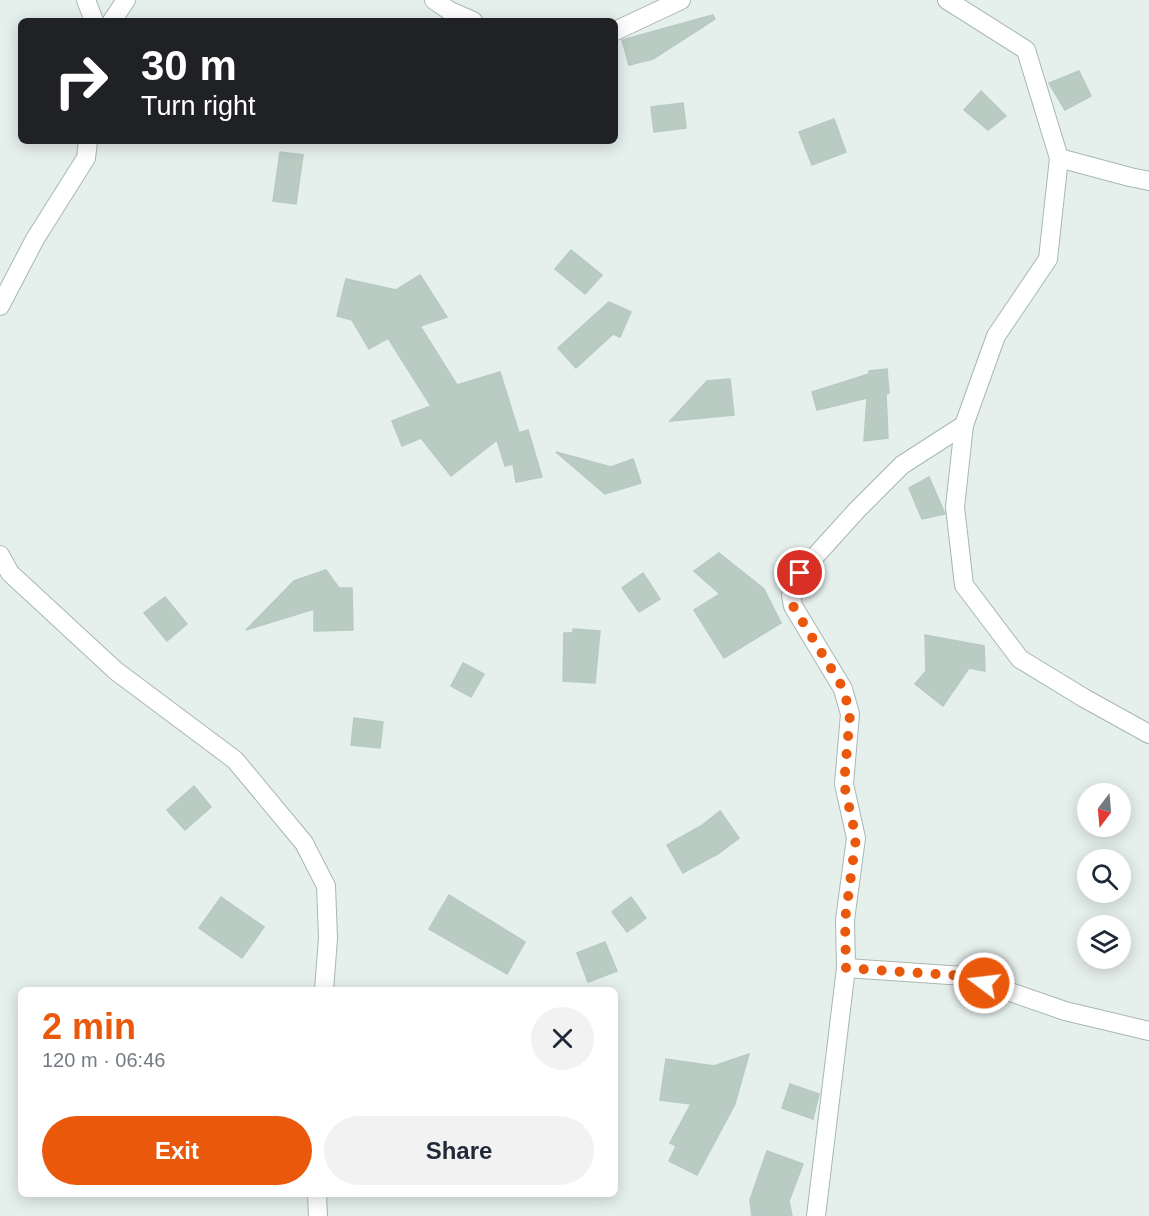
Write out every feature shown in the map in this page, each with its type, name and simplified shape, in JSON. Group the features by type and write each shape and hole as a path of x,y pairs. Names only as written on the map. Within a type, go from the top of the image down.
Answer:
{"street":[{"path":"86,0 93,18"},
{"path":"114,18 126,0"},
{"path":"434,0 466,18"},
{"path":"618,29 681,0"},
{"path":"947,0 1026,50 1059,158 1048,259 996,336 964,425 956,507 964,585 1020,659 1149,734"},
{"path":"0,306 35,238 86,158 88,144"},
{"path":"1059,158 1149,180"},
{"path":"816,1216 846,968 845,920 856,838 844,784 850,714 843,688 793,606 791,595 800,573 857,510 902,465 964,425"},
{"path":"0,555 10,573 116,671 235,760 304,843 326,886 328,938 324,987"},
{"path":"846,968 964,976 1065,1011 1149,1032"},
{"path":"317,1197 318,1216"}],"building":[{"path":"713,15 715,19 653,59 629,65 622,40"},
{"path":"1079,71 1091,96 1065,110 1049,83"},
{"path":"981,91 1006,116 988,130 964,110"},
{"path":"683,103 686,128 654,132 651,107"},
{"path":"834,119 846,152 812,165 799,132"},
{"path":"280,152 303,155 296,204 273,201"},
{"path":"571,250 602,275 585,294 555,269"},
{"path":"420,275 447,317 420,326 457,385 500,372 519,433 528,430 542,477 516,482 513,464 505,466 497,440 451,476 421,438 402,446 392,421 431,406 388,338 369,349 352,320 337,316 346,279 396,290"},
{"path":"609,302 631,312 620,337 613,334 576,368 558,348"},
{"path":"887,369 888,438 864,441 867,398 817,410 812,392 869,374 869,371"},
{"path":"730,379 734,415 670,421 707,381"},
{"path":"556,452 611,467 633,459 641,483 605,494"},
{"path":"929,477 945,514 922,519 909,488"},
{"path":"719,553 764,589 781,623 724,658 694,610 720,594 694,571"},
{"path":"326,570 339,588 352,588 353,630 314,631 314,609 246,630 294,581"},
{"path":"643,573 660,599 639,612 622,588"},
{"path":"165,597 187,624 167,641 144,613"},
{"path":"573,629 600,631 595,683 563,681 564,633 573,633"},
{"path":"925,635 984,646 985,671 969,668 943,706 915,684 926,671"},
{"path":"463,663 484,674 471,697 451,686"},
{"path":"354,718 383,722 380,748 351,745"},
{"path":"194,786 211,807 185,830 167,810"},
{"path":"720,811 739,838 719,853 683,873 667,845 701,826"},
{"path":"449,895 525,942 507,974 429,929"},
{"path":"221,897 264,927 242,958 199,928"},
{"path":"631,897 646,918 627,932 612,912"},
{"path":"605,942 617,971 588,982 577,953"},
{"path":"749,1054 735,1104 697,1175 669,1161 676,1146 670,1143 691,1104 660,1100 666,1059 714,1066"},
{"path":"790,1084 819,1094 813,1119 782,1108"},
{"path":"767,1151 803,1164 789,1201 792,1216 752,1216 750,1200"}],"route":[{"path":"800,573 791,595 793,606 843,688 850,714 844,784 856,838 845,920 846,968 964,976 984,983"}]}
